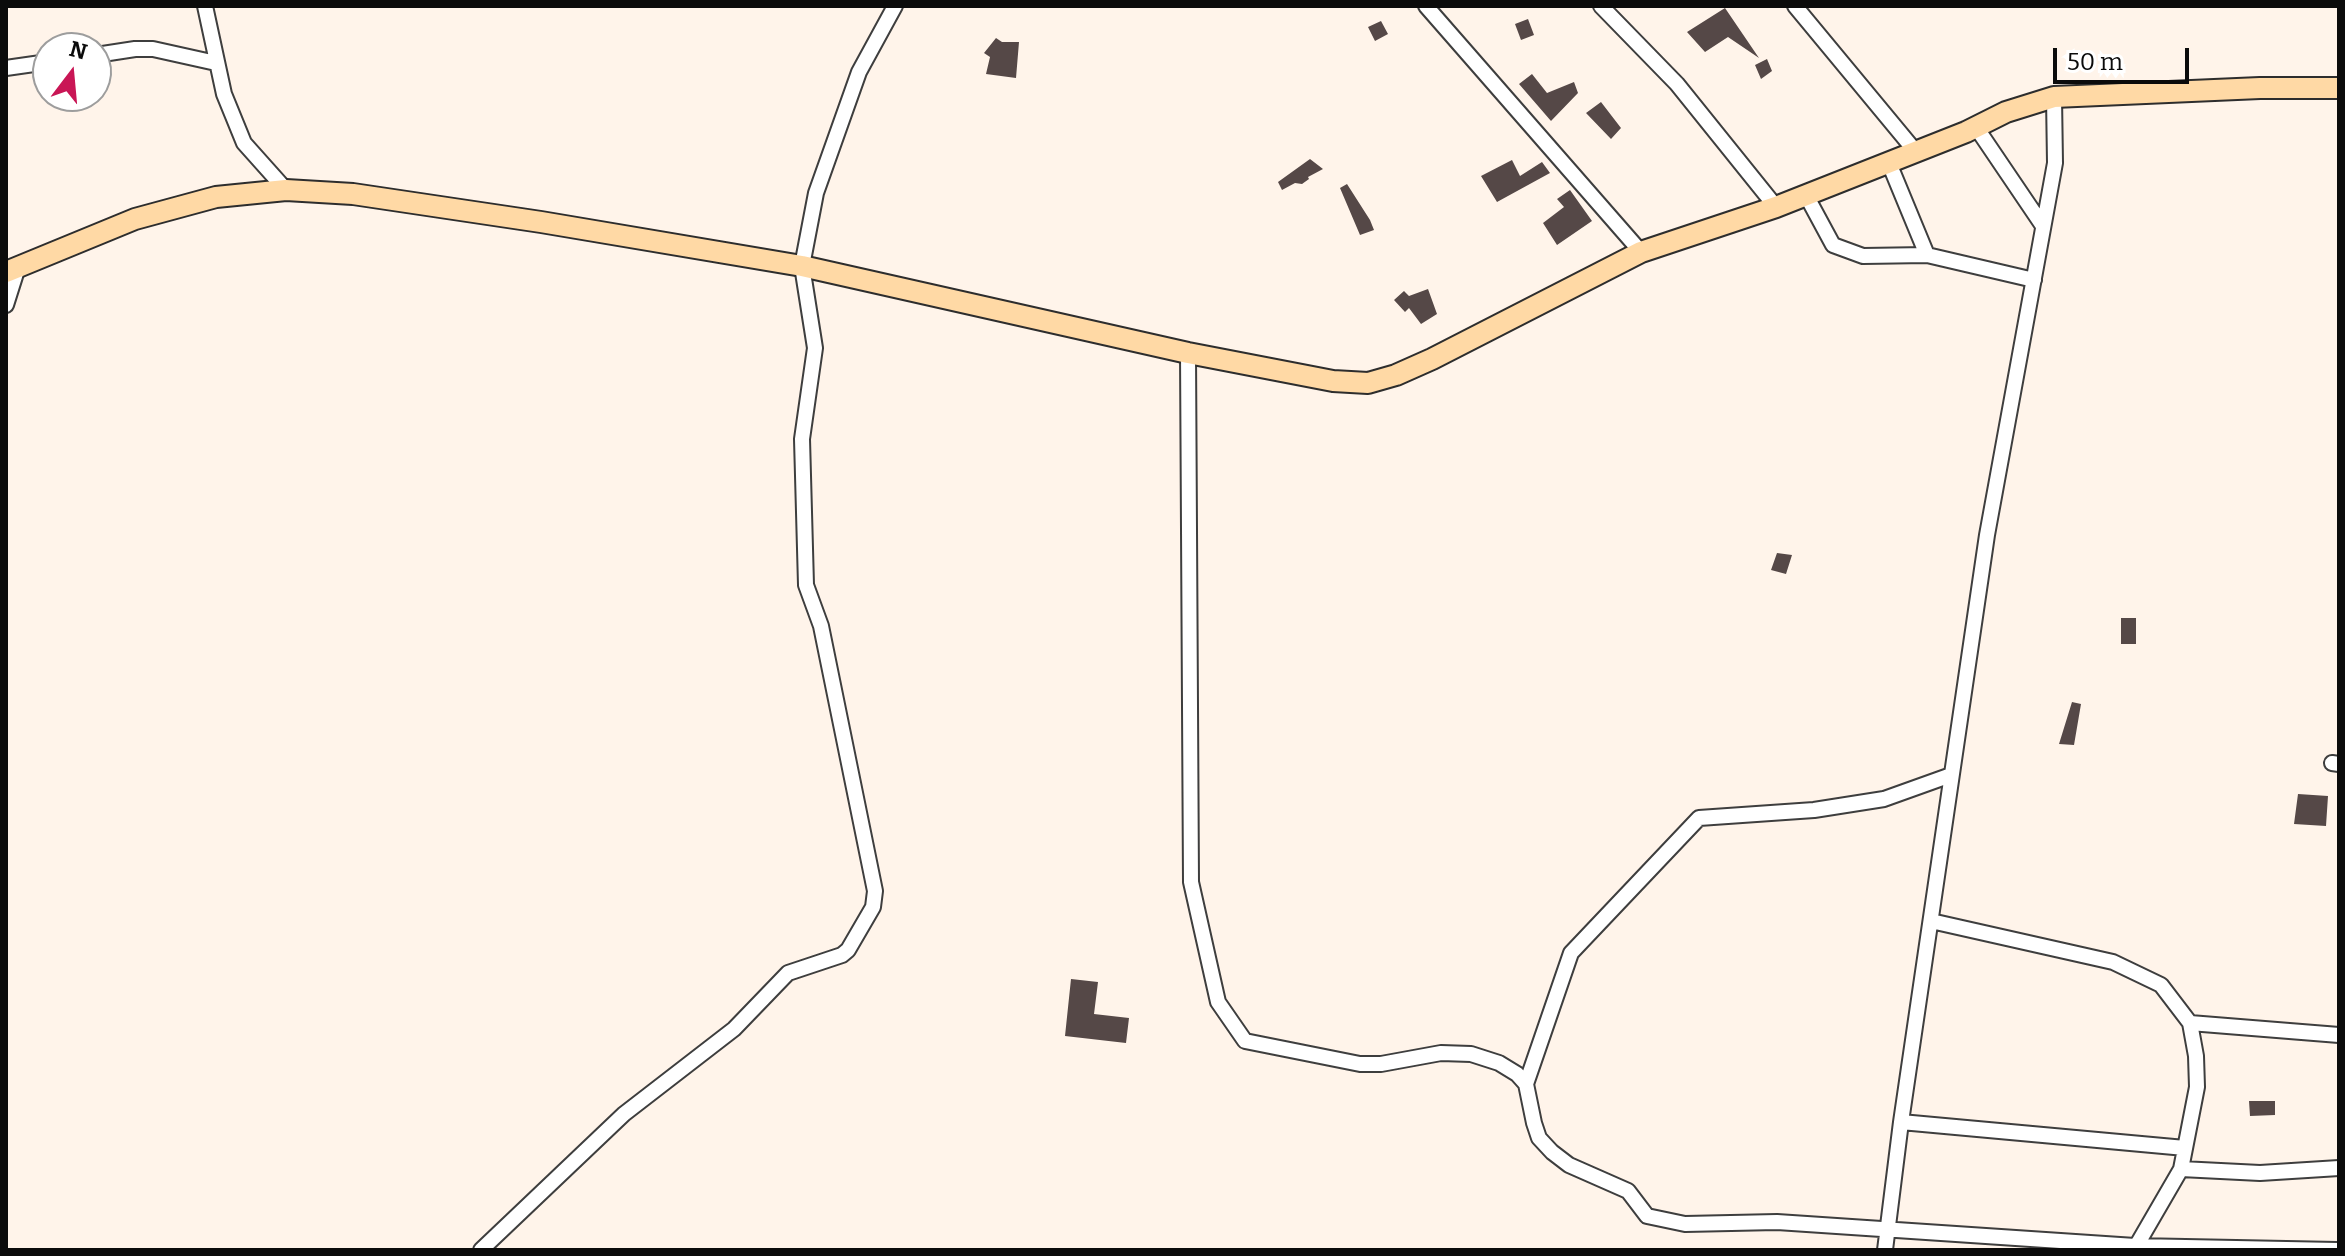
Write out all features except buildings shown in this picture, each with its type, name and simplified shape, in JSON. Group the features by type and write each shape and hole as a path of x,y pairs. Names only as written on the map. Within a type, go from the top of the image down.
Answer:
{"main road":[{"path":"12,269 135,219 184,204 216,197 286,190 353,194 802,266 1188,353 1333,381 1368,383 1432,359 1641,252 1776,207 1916,152 2006,112 2054,97 2260,88 2339,88"}],"street":[{"path":"205,6 224,94 244,143 286,190"},
{"path":"481,1250 624,1114 734,1029 788,973 842,955 848,950 873,907 875,891 821,626 806,585 802,439 815,348 802,266 816,193 859,72 895,6"},
{"path":"1601,6 1677,84 1776,207"},
{"path":"1795,6 1916,152"},
{"path":"1435,8 1516,111 1641,252"},
{"path":"112,53 153,49 216,63"},
{"path":"6,68 32,64"},
{"path":"1885,1250 1987,535 2055,163 2054,97"},
{"path":"1976,127 2043,226"},
{"path":"1889,163 1927,255"},
{"path":"1806,195 1833,245 1863,256 1927,255 2034,280"},
{"path":"6,305 12,269"},
{"path":"1188,353 1191,882 1218,1002 1245,1041 1360,1064 1381,1064 1441,1053 1471,1054 1499,1063 1526,1084 1539,1138 1552,1152 1569,1165 1628,1191 1647,1216 1685,1224 1777,1222 2134,1248 2337,1250"},
{"path":"1526,1084 1571,953 1699,818 1814,810 1884,799 1951,775"},
{"path":"1931,921 2113,962 2161,985 2190,1023 2197,1087 2181,1169 2134,1248"},
{"path":"2190,1023 2339,1035"},
{"path":"1901,1122 2185,1148"},
{"path":"2181,1169 2260,1173 2339,1168"}]}
